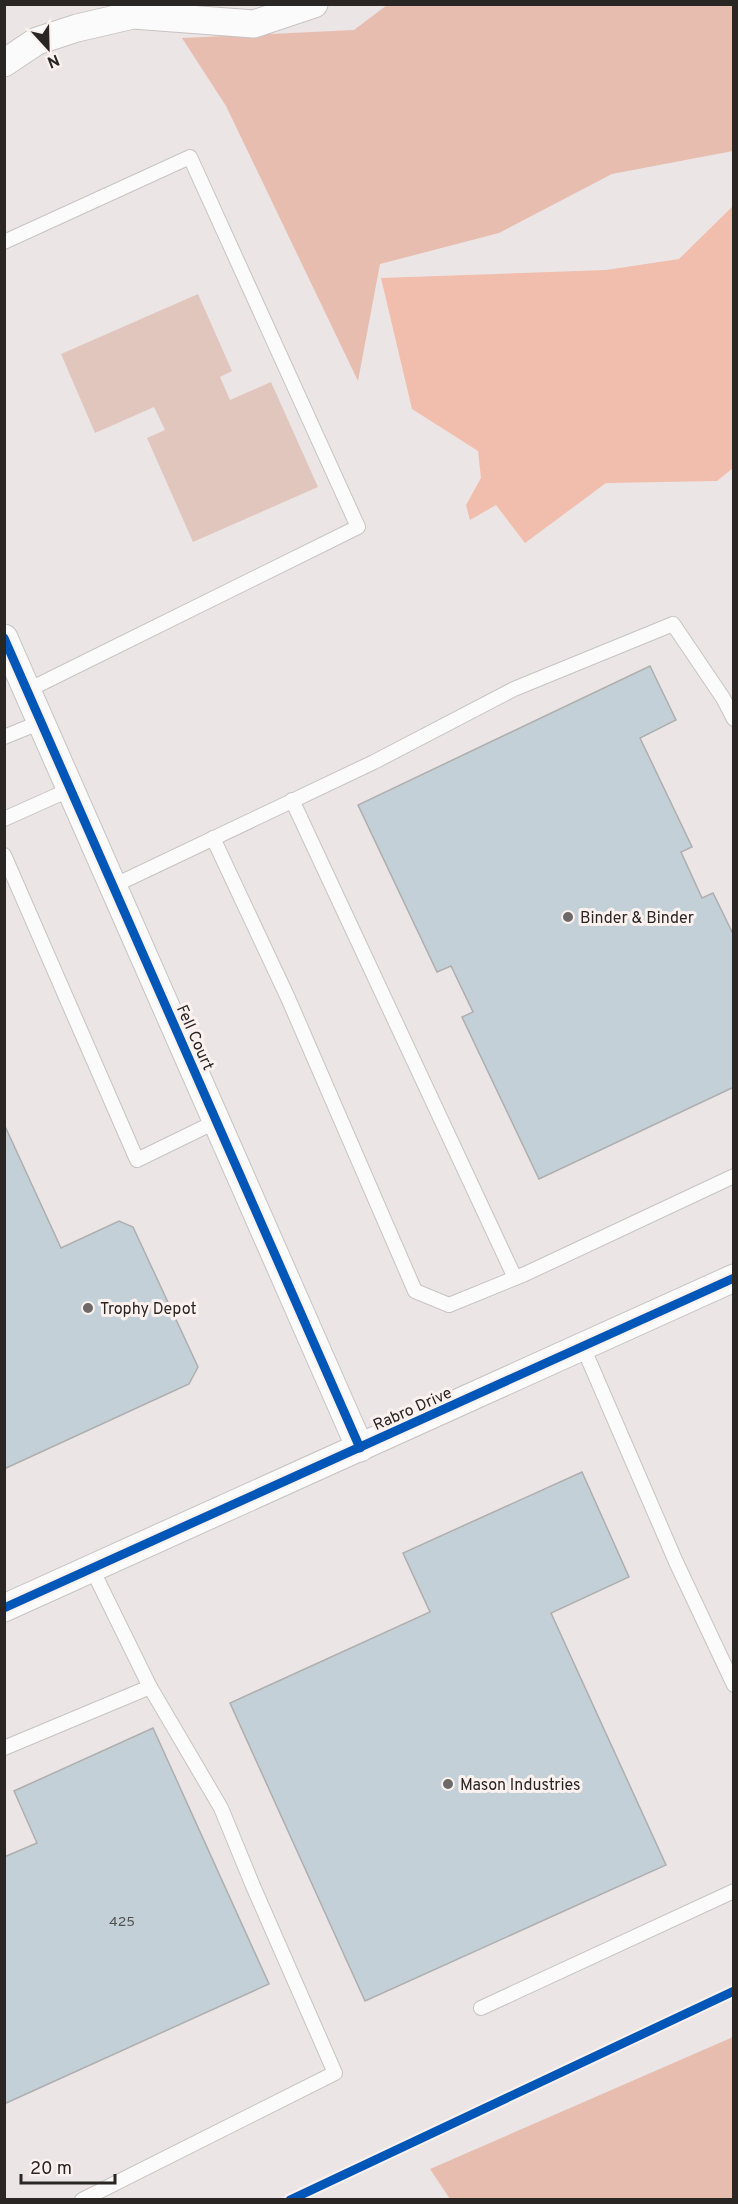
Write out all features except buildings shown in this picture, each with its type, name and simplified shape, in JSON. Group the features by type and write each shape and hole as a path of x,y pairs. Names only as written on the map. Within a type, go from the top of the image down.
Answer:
{"street":[{"path":"4,63 37,41 77,28 133,15 254,24 314,4"},
{"name":"Fell Court","path":"4,638 360,1448"},
{"name":"Rabro Drive","path":"4,1608 734,1278"}],"lane":[{"path":"4,242 190,157 358,527 28,690"},
{"path":"113,886 374,762 514,689 673,624 723,698 734,719"},
{"path":"4,737 42,722"},
{"path":"4,819 71,789"},
{"path":"292,800 515,1278"},
{"path":"213,837 288,998 414,1291 449,1305 515,1278 734,1176"},
{"path":"4,855 137,1160 217,1121"},
{"path":"583,1347 676,1562 734,1685"},
{"path":"82,2199 335,2073 221,1808 150,1687 92,1569"},
{"path":"4,1748 150,1687"},
{"path":"481,2008 734,1890"}],"shaded area":[{"path":"387,5 733,5 733,151 612,174 499,233 380,264 358,381 226,106 182,38 354,30"},
{"path":"733,206 733,468 717,481 606,483 525,543 496,505 470,520 466,505 481,478 478,451 412,409 381,278 606,270 679,259"},
{"path":"198,294 232,371 220,377 230,400 271,382 318,487 193,542 147,438 165,430 154,407 95,433 61,354"},
{"path":"733,2037 733,2199 450,2199 430,2169"}],"cycle path":[{"path":"4,638 360,1448"},
{"path":"4,1608 734,1278"},
{"path":"290,2200 734,1991"}],"place":[{"name":"Binder & Binder","path":"568,917"},
{"name":"Trophy Depot","path":"88,1308"},
{"name":"Mason Industries","path":"448,1784"}]}
